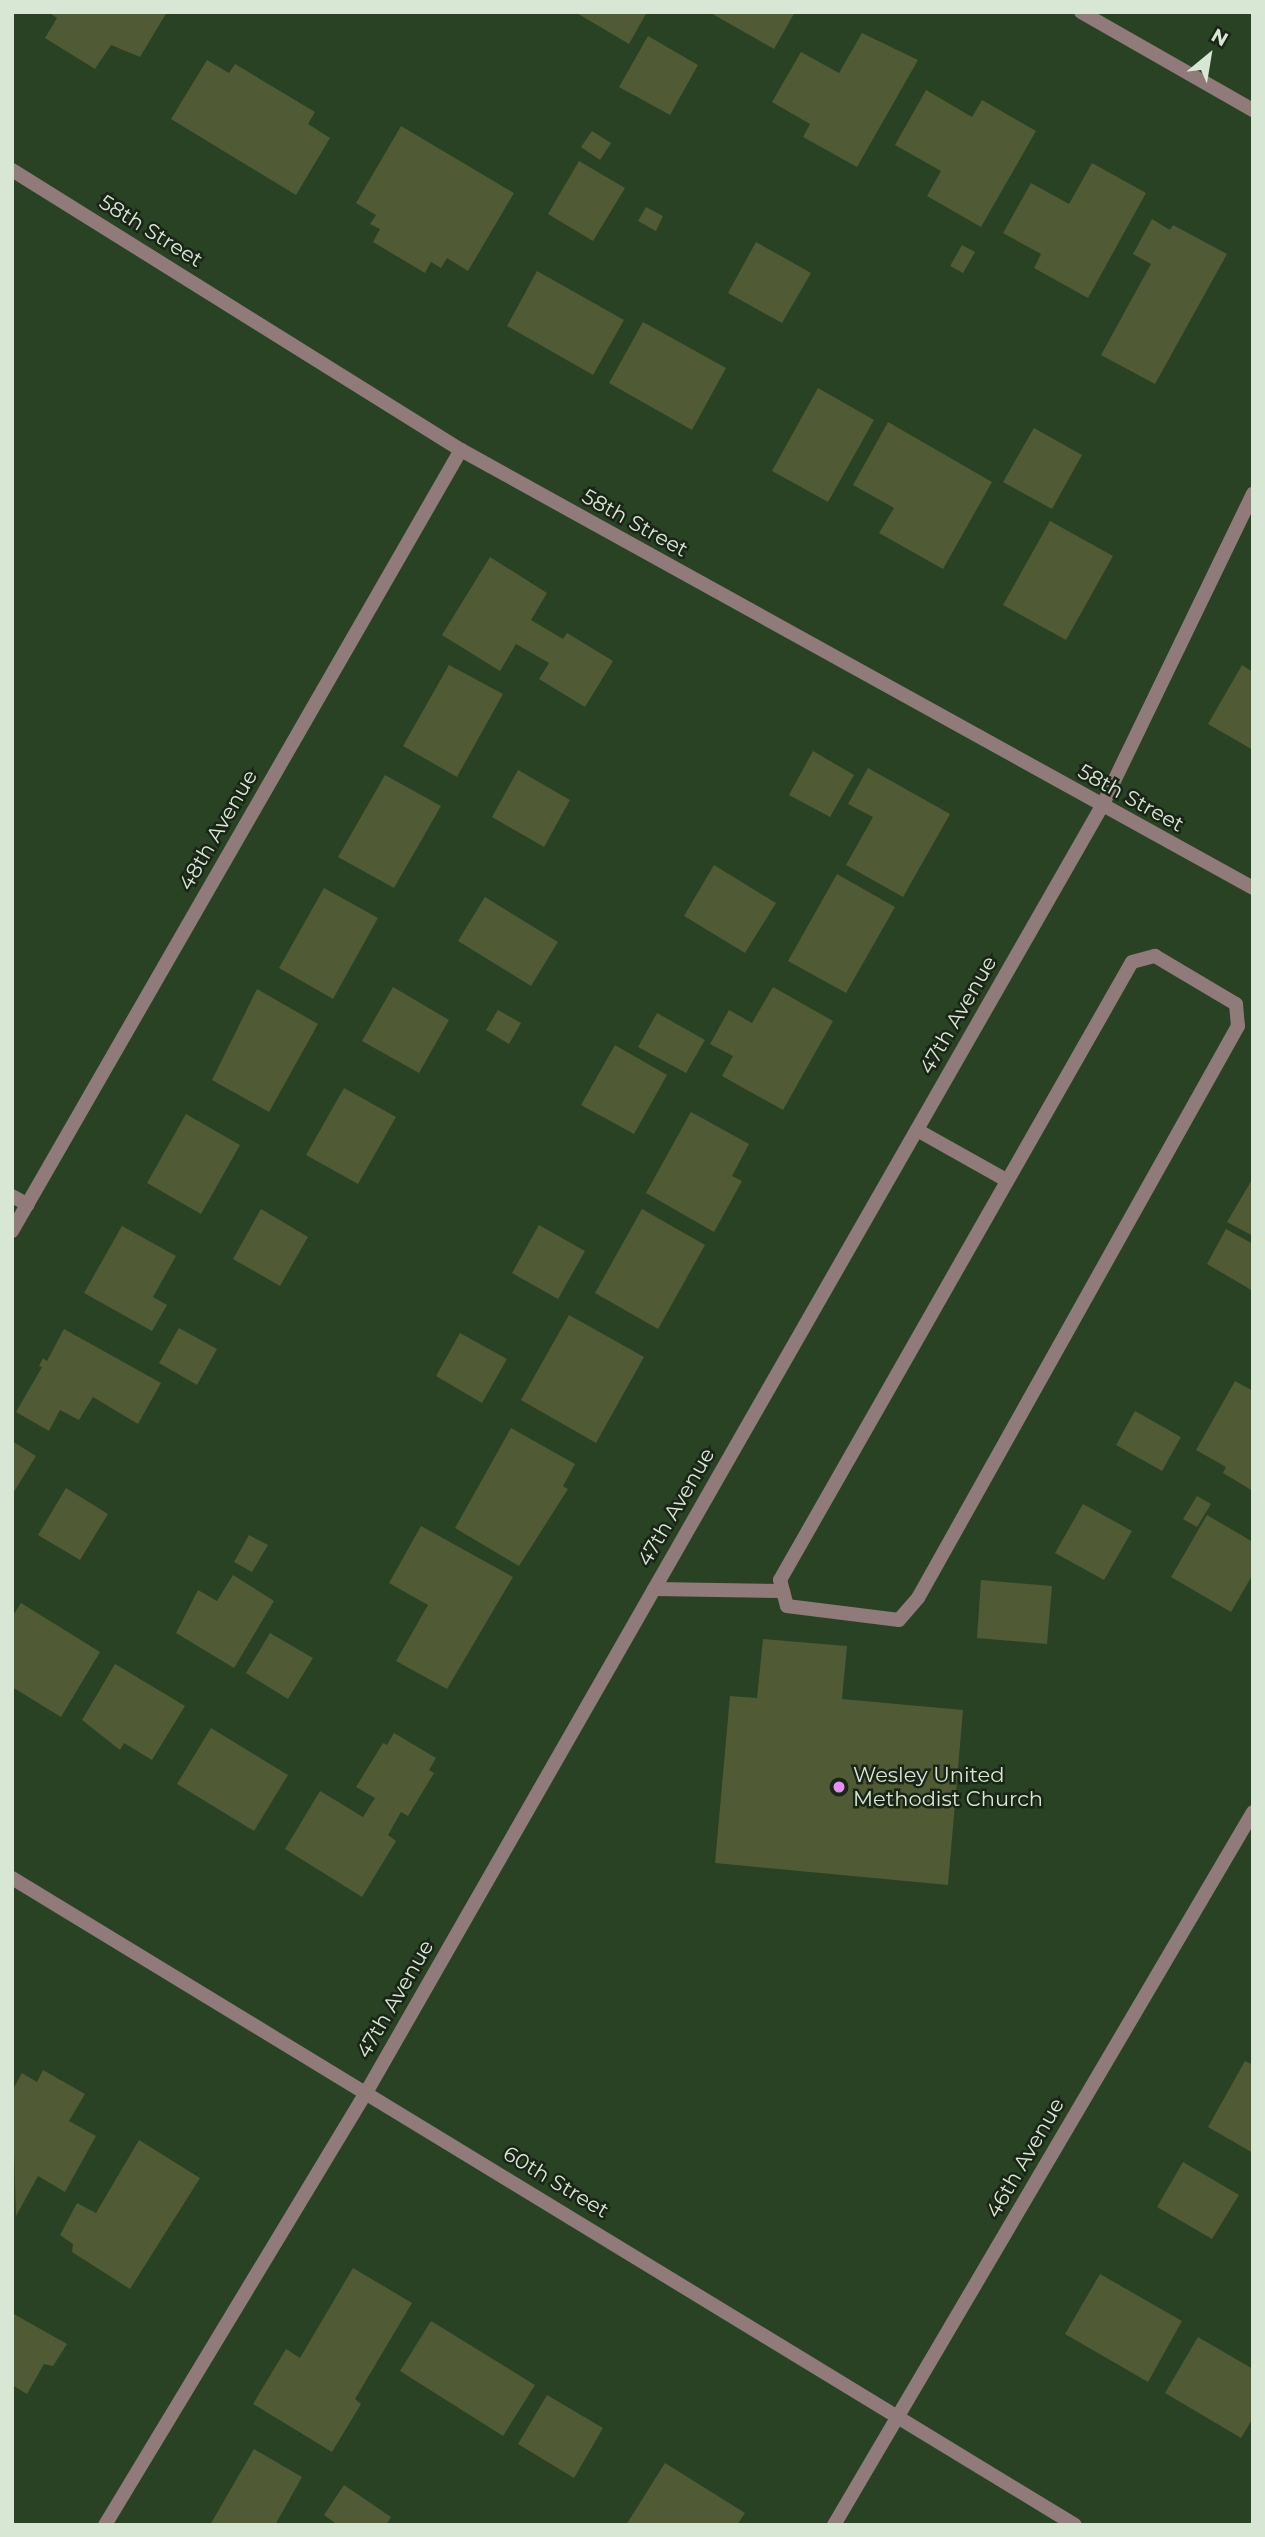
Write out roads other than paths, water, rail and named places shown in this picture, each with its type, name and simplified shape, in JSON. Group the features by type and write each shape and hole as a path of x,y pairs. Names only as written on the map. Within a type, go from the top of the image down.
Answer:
{"street":[{"path":"1081,12 1253,110"},
{"name":"58th Street","path":"12,170 461,450 1253,888"},
{"name":"48th Avenue","path":"12,1231 461,450"},
{"name":"47th Avenue","path":"105,2525 367,2091 1102,806 1253,494"},
{"path":"1155,956 1236,1004 1238,1026 918,1598 899,1620 787,1606 779,1580 1006,1180 1132,962 1155,956"},
{"path":"917,1130 1006,1180"},
{"path":"12,1196 28,1205"},
{"path":"654,1589 783,1591"},
{"name":"46th Avenue","path":"834,2525 1253,1812"},
{"name":"60th Street","path":"12,1878 367,2091 1075,2525"}],"place":[{"name":"Wesley United Methodist Church","path":"839,1787"}]}
